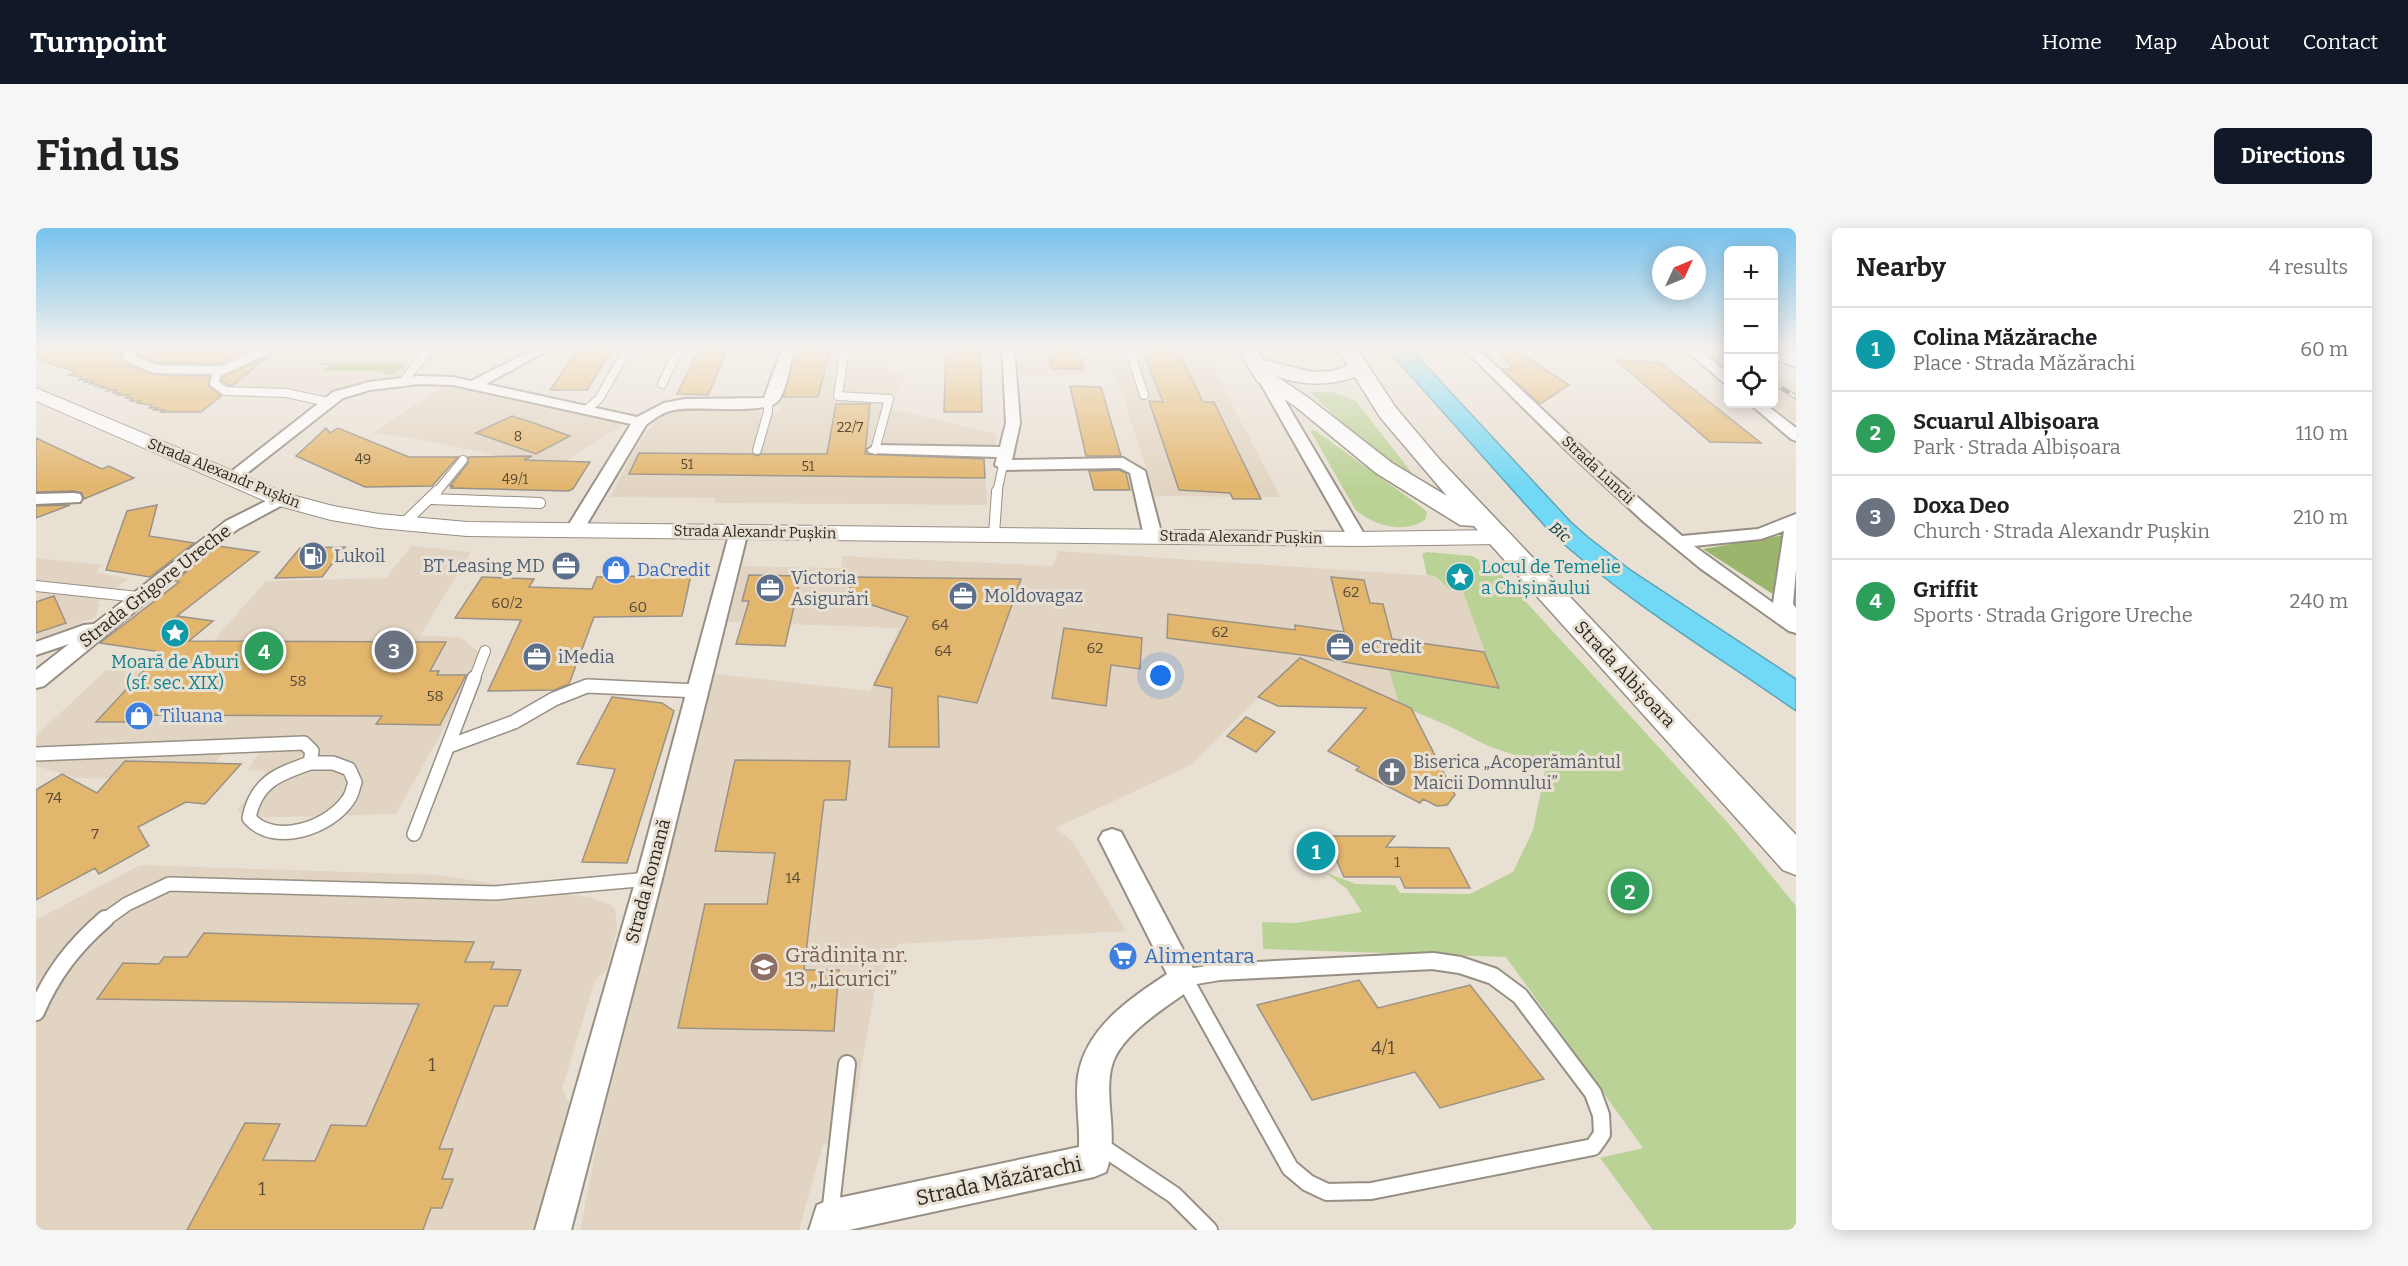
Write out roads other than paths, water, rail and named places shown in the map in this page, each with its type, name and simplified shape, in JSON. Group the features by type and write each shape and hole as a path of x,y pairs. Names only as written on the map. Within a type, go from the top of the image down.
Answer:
{"main road":[{"path":"1291,393 1384,468 1418,491 1499,537"},
{"name":"Strada Albișoara","path":"1375,393 1388,412 1425,456 1796,860"},
{"name":"Strada Alexandr Pușkin","path":"40,398 280,499 348,516 403,524 467,529 1358,539 1499,537"}],"street":[{"path":"231,478 328,402 346,393"},
{"path":"512,393 640,422"},
{"path":"575,529 640,422 654,411 669,405 768,402 775,393"},
{"path":"1005,458 1013,423 1011,393"},
{"path":"1273,393 1358,539"},
{"name":"Strada Luncii","path":"1516,393 1678,542 1796,627"},
{"path":"1762,408 1796,436"},
{"path":"875,450 1112,463 1131,466 1137,471 1153,536"},
{"path":"36,499 74,498"},
{"name":"Strada Grigore Ureche","path":"36,681 138,597 232,525 280,499"},
{"path":"1678,542 1761,534 1795,519"},
{"path":"1795,519 1790,541 1783,604 1796,622"},
{"name":"Strada Romană","path":"553,1230 649,879 739,531"},
{"path":"36,649 105,624"},
{"path":"1112,839 1184,978"},
{"name":"Strada Măzărachi","path":"828,1224 1094,1160 1096,1144 1094,1076 1100,1056 1119,1028 1184,978"}],"lane":[{"path":"279,393 328,402"},
{"path":"586,410 603,393"},
{"path":"838,393 838,396 889,399 875,450"},
{"path":"757,450 768,411 768,402"},
{"path":"994,534 997,490 1005,458"},
{"path":"403,524 431,499 463,460"},
{"path":"431,499 540,503"},
{"path":"36,586 138,597"},
{"path":"414,834 485,651"},
{"path":"448,746 514,722 554,699 587,686 698,692"},
{"path":"36,754 304,743 312,752 310,763"},
{"path":"310,763 333,763 349,769 355,782 349,799 332,815 307,828 281,833 260,829 249,818 250,802 264,785 286,771 310,763"},
{"path":"36,1012 40,998 59,967 91,933 109,917 148,891 169,884 495,893 649,879"},
{"path":"1433,961 1460,964 1493,976 1520,996 1593,1093 1601,1115 1602,1134 1593,1147 1371,1191 1327,1191 1308,1183 1290,1168 1184,978 1218,972 1433,961"},
{"path":"828,1224 847,1064"},
{"path":"1096,1144 1174,1195 1209,1230"}],"water":[{"name":"Bîc","path":"1426,393 1451,393 1571,522 1588,537 1632,571 1796,679 1796,711 1670,626 1609,581 1551,533"}],"railway":[{"path":"1789,393 1796,397"}],"place":[{"name":"Lukoil","path":"313,556"},
{"name":"BT Leasing MD","path":"566,566"},
{"name":"DaCredit","path":"616,570"},
{"name":"Locul de Temelie a Chișinăului","path":"1460,577"},
{"name":"Victoria Asigurări","path":"770,588"},
{"name":"Moldovagaz","path":"963,596"},
{"name":"Moară de Aburi (sf. sec. XIX)","path":"175,633"},
{"name":"eCredit","path":"1340,647"},
{"name":"Doxa Deo","path":"394,650"},
{"name":"Griffit","path":"264,651"},
{"name":"iMedia","path":"537,657"},
{"name":"Tiluana","path":"139,716"},
{"name":"Biserica „Acoperământul Maicii Domnului”","path":"1392,772"},
{"name":"Colina Măzărache","path":"1316,851"},
{"name":"Scuarul Albișoara","path":"1630,891"},
{"name":"Alimentara","path":"1123,956"},
{"name":"Grădinița nr. 13 „Licurici”","path":"764,967"}]}
